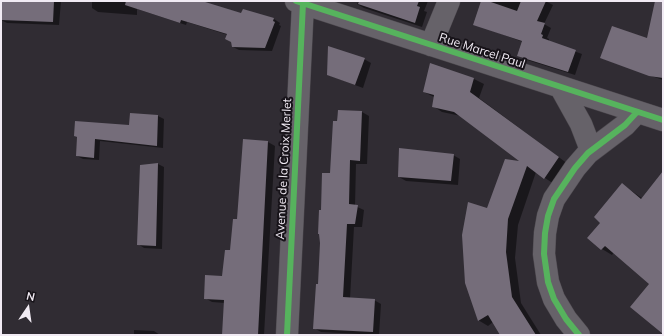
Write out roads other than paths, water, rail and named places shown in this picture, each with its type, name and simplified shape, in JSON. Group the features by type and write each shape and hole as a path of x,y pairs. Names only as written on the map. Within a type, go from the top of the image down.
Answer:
{"street":[{"path":"431,45 449,1"},
{"name":"Rue Marcel Paul","path":"299,2 663,120"},
{"name":"Avenue de la Croix Merlet","path":"287,335 299,2"},
{"path":"561,88 581,124 591,150"},
{"path":"579,335 554,299 548,282 544,254 545,233 548,216 554,199 571,173 591,150 625,125 637,112"}]}
